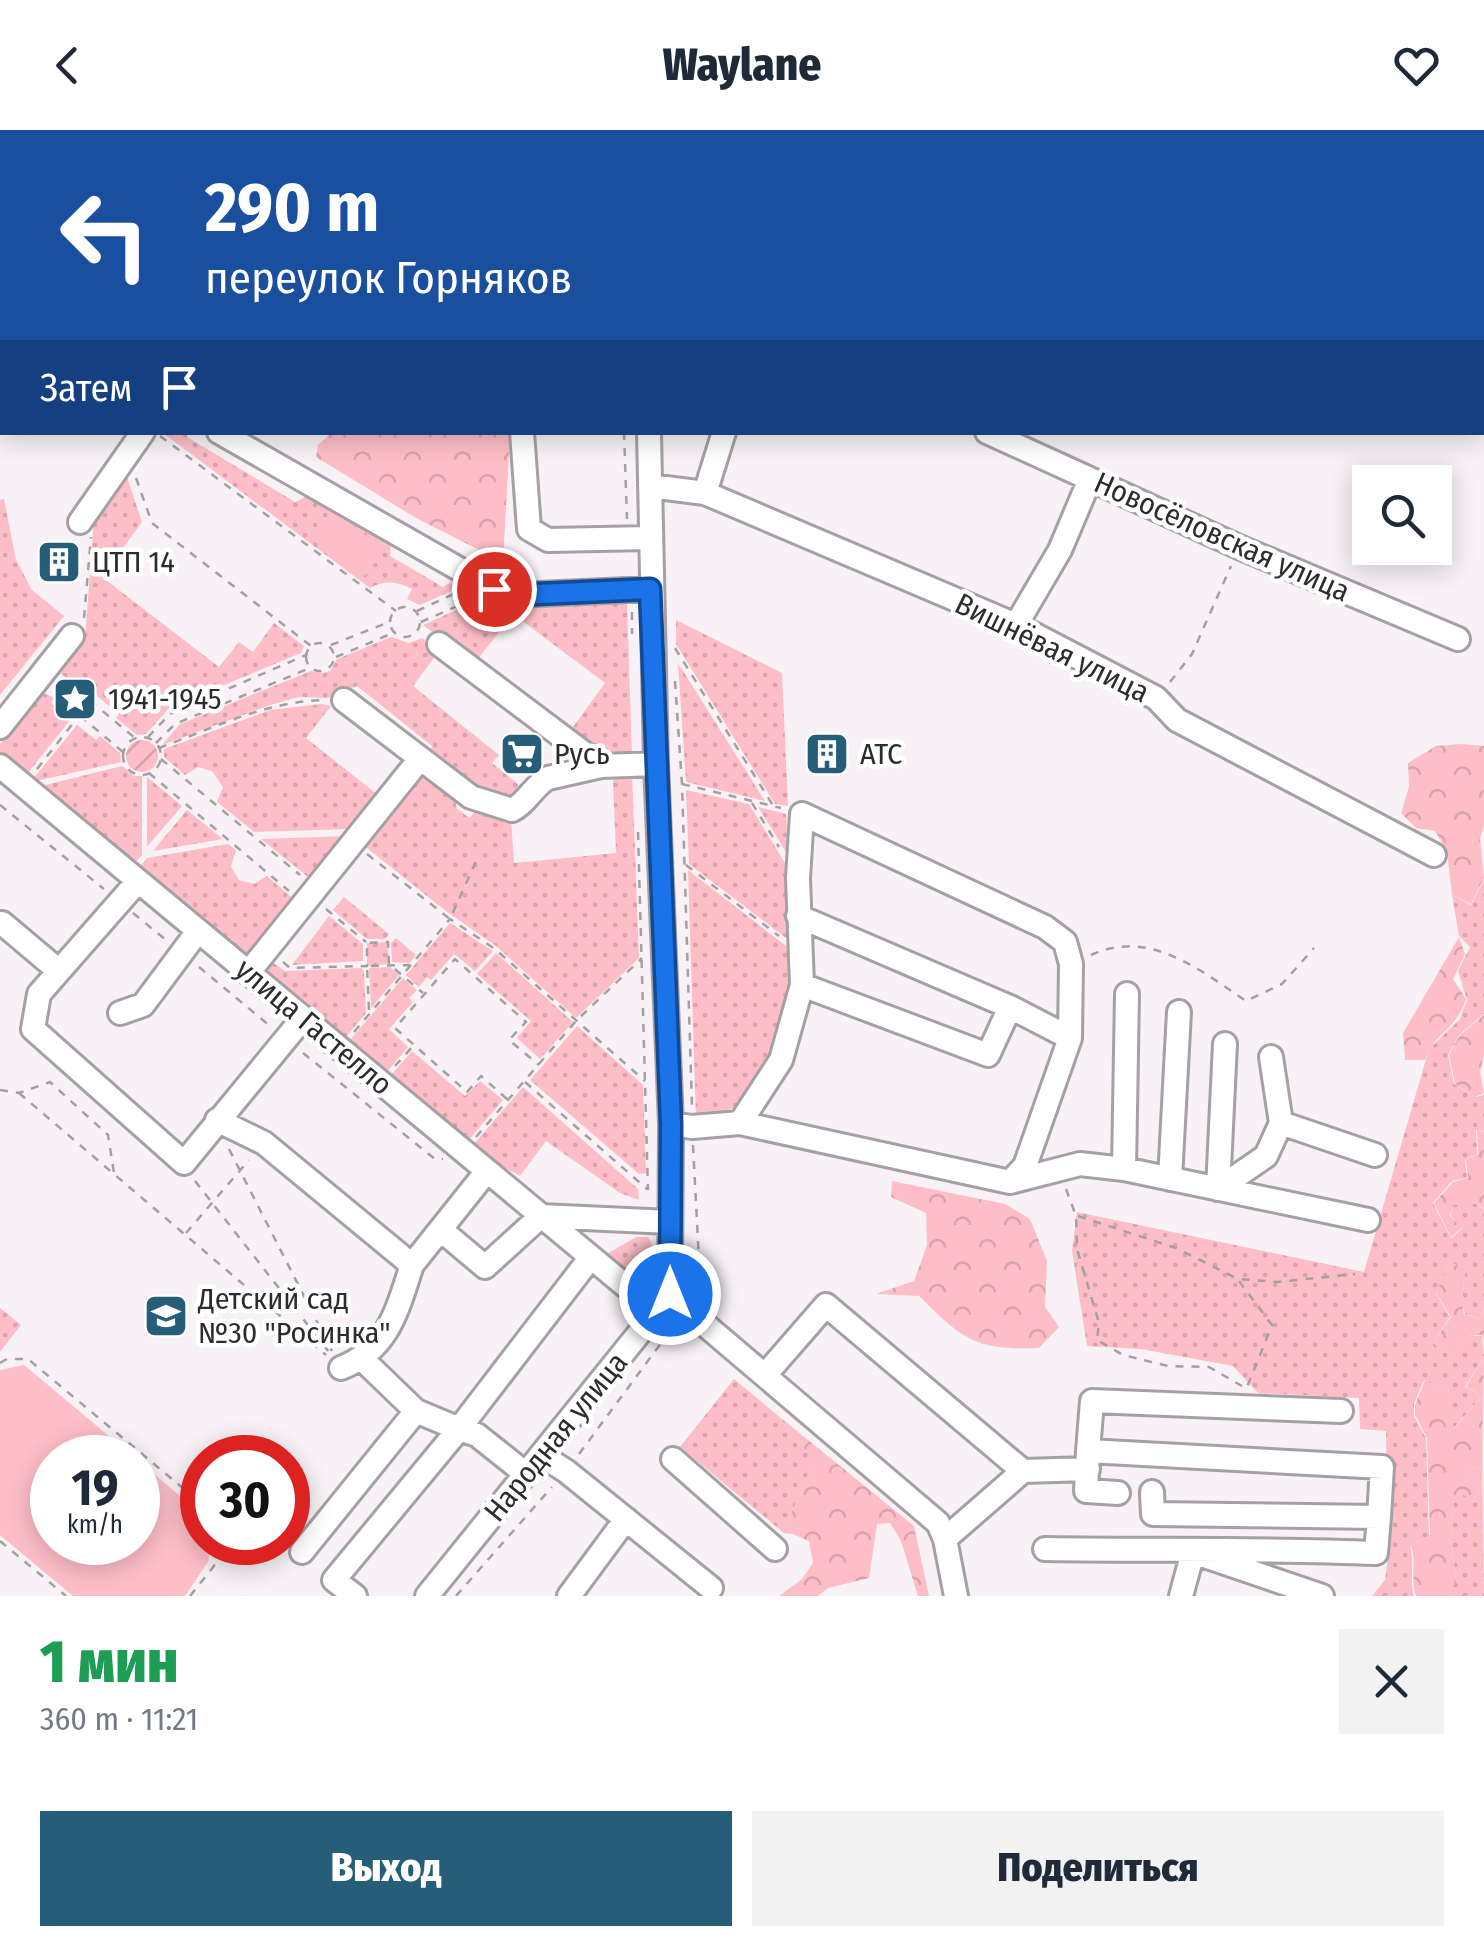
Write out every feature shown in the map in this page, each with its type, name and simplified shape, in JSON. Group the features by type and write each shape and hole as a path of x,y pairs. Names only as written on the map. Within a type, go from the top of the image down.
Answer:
{"street":[{"path":"87,513 142,435"},
{"path":"224,435 487,585 515,595 650,589"},
{"path":"522,435 529,529 548,540 650,538"},
{"path":"649,435 656,764 682,1125 670,1222 678,1302 938,1523 956,1596"},
{"path":"704,493 723,435"},
{"name":"Новосёловская улица","path":"994,435 1458,640"},
{"path":"1016,625 1060,550 1090,479"},
{"name":"Вишнёвая улица","path":"650,486 704,493 1016,625 1156,698 1177,720 1434,855"},
{"path":"0,727 72,636"},
{"path":"439,644 601,766"},
{"path":"344,700 471,797 512,810 548,778 601,766 656,764"},
{"path":"248,972 267,950 304,891 352,842 419,760"},
{"name":"улица Гастелло","path":"6,792 138,881 628,1287"},
{"path":"740,1122 781,1060 802,985 798,916 802,814 1045,926 1064,942 1071,964 1070,1038 1024,1166 1010,1182"},
{"path":"138,881 38,994 33,1029 184,1163 302,1018"},
{"path":"798,916 1010,1007 1070,1038"},
{"path":"2,923 59,972"},
{"path":"120,1013 143,1005 198,931"},
{"path":"802,985 988,1055 1010,1007"},
{"path":"1124,1168 1127,994"},
{"path":"1170,1179 1178,1012"},
{"path":"1218,1189 1224,1044"},
{"path":"1218,1189 1266,1156 1281,1123 1271,1057"},
{"path":"217,1120 264,1143 412,1265"},
{"path":"682,1125 740,1122 1010,1182 1080,1164 1124,1168 1368,1220"},
{"path":"1281,1123 1375,1155"},
{"path":"488,1171 412,1265 392,1325 352,1364 416,1410 478,1434 526,1474"},
{"path":"441,1230 485,1266 541,1216 670,1222"},
{"path":"355,1596 327,1588 458,1429 591,1257"},
{"name":"Народная улица","path":"427,1596 541,1454 678,1302"},
{"path":"766,1374 826,1305 1022,1472"},
{"path":"1118,1493 1086,1491 1092,1401 1340,1411"},
{"path":"310,1542 416,1410"},
{"path":"541,1454 710,1588"},
{"path":"672,1459 774,1549"},
{"path":"945,1539 1022,1472 1088,1460 1382,1467 1376,1553 1276,1548 1193,1552 1045,1549"},
{"path":"1152,1492 1153,1514 1380,1516"},
{"path":"569,1596 626,1519"},
{"path":"1180,1596 1193,1552"},
{"path":"1193,1552 1322,1596"}],"path":[{"path":"159,435 396,611"},
{"path":"128,456 152,523 311,646"},
{"path":"72,636 84,621 87,513"},
{"path":"1156,698 1192,654 1240,546"},
{"path":"416,612 487,585"},
{"path":"390,621 398,636 410,636 420,622 487,585"},
{"path":"148,737 170,714 306,656 316,643 329,646 390,621 396,611 408,608 416,612 420,622"},
{"path":"306,656 310,668 328,668 334,658 394,632"},
{"path":"674,662 672,644 774,807"},
{"path":"329,646 334,658"},
{"path":"156,743 175,724 310,668"},
{"path":"456,1596 566,1471 678,1302 700,1280 682,1125 684,864 675,679"},
{"path":"124,752 59,698 70,684 135,738 148,737 156,743 161,759 149,773 133,772 124,763 124,752 135,738"},
{"path":"160,748 272,706 344,700"},
{"path":"79,716 6,792 120,902 436,1159 458,1158 576,1021 642,958"},
{"path":"161,759 304,878 304,891"},
{"path":"149,773 292,894 304,891"},
{"path":"682,784 802,814"},
{"path":"752,802 779,847"},
{"path":"352,842 495,949 646,1082"},
{"path":"340,1048 450,919 478,858"},
{"path":"684,864 799,952"},
{"path":"304,891 367,943 388,942 389,964 424,994"},
{"path":"367,943 369,1013"},
{"path":"1071,964 1102,950 1136,944 1185,959 1246,1001 1282,984 1314,948"},
{"path":"267,950 290,968 412,965"},
{"path":"508,1100 481,1076 467,1092 395,1028 455,959 526,1022 509,1040 539,1066"},
{"path":"382,1083 414,1044"},
{"path":"0,1090 20,1093 50,1082 108,1135 114,1174"},
{"path":"525,1082 648,1190"},
{"path":"20,1093 185,1234 352,1364"},
{"path":"217,1120 239,1172 352,1364"},
{"path":"185,1234 264,1143"},
{"path":"184,1163 210,1204 352,1364"},
{"path":"1058,1169 1076,1216 1077,1249 1099,1322 1097,1340 1123,1354 1168,1366 1209,1367 1246,1389 1272,1326 1238,1279"},
{"path":"1076,1216 1176,1248 1238,1279 1276,1282 1356,1274"},
{"path":"0,1364 7,1359 28,1358 180,1486"},
{"path":"0,1540 66,1596"},
{"path":"190,1596 214,1565"}],"green space":[{"path":"166,435 188,435 295,502 309,495 386,536 391,544 390,556 443,587 457,579 467,584 420,605 407,599 412,589 402,584 370,588"},
{"path":"329,435 510,435 503,562 416,518 316,457 318,445"},
{"path":"126,474 142,522 102,577 219,667 239,642 253,652 274,623 304,646 301,653 169,708 146,734 137,735 116,718 119,714 74,677 70,680 61,674 61,668 85,639 94,519"},
{"path":"4,499 16,560 32,590 64,616 0,695 0,500"},
{"path":"335,512 385,550 365,576 315,538"},
{"path":"489,595 541,605 627,603 632,756 609,755 568,734 605,683 513,614 474,664 423,625"},
{"path":"676,620 782,673 788,806 775,804 676,644"},
{"path":"391,637 409,643 422,638 439,651 413,686 499,755 492,763 518,784 518,799 498,801 428,757 432,746 357,686 327,698 299,697 273,704 162,745 180,724 311,671 330,671 337,659"},
{"path":"678,663 765,801 686,782"},
{"path":"42,692 54,698 51,703 71,719 27,774 0,751 0,744"},
{"path":"331,706 306,738 378,795 350,829 254,832 217,802 223,787 212,771 198,767 185,775 164,757 164,749 270,710"},
{"path":"77,725 96,740 100,736 120,753 121,762 33,779"},
{"path":"142,740 153,745 158,756 153,767 142,772 131,767 126,756 131,745"},
{"path":"1436,746 1484,746 1484,826 1480,838 1484,878 1471,904 1452,895 1447,851 1435,831 1416,828 1401,813 1409,787 1408,763"},
{"path":"122,766 134,776 142,776 142,855 135,863 41,786"},
{"path":"424,772 454,794 457,809 470,818 477,808 511,820 514,863 616,853 613,781 632,772 639,958 576,1018 496,946 362,844 416,775"},
{"path":"147,777 182,806 147,847"},
{"path":"686,790 749,804 788,868 790,941 689,864"},
{"path":"758,807 786,814 788,855"},
{"path":"187,810 223,839 153,851"},
{"path":"347,836 313,881 261,839"},
{"path":"228,844 236,850 231,867 239,880 254,884 267,876 295,900 247,957 139,867 147,858"},
{"path":"688,870 790,949 791,1002 779,1047 740,1103 722,1115 696,1119"},
{"path":"1484,880 1484,1014 1460,1034 1448,1055 1454,1084 1475,1097 1484,1095 1484,1131 1476,1130 1477,1154 1465,1160 1467,1178 1452,1181 1433,1203 1451,1238 1462,1229 1451,1216 1453,1204 1476,1204 1484,1209 1484,1309 1480,1319 1465,1314 1465,1268 1449,1262 1436,1294 1450,1317 1433,1343 1453,1357 1467,1336 1482,1336 1484,1356 1465,1387 1482,1396 1453,1429 1448,1387 1424,1380 1414,1404 1414,1416 1426,1438 1429,1536 1410,1546 1414,1596 1372,1596 1385,1580 1388,1557 1386,1431 1360,1429 1359,1398 1258,1393 1233,1366 1141,1349 1087,1346 1072,1251 1077,1212 1364,1272 1429,1049 1460,1019 1467,1000 1458,971 1470,947 1459,936 1452,895 1471,905"},
{"path":"344,897 389,934 385,939 367,939 333,910"},
{"path":"329,916 363,944 363,961 292,965"},
{"path":"450,923 493,951 475,971 454,954 431,980 427,977 419,987 406,975"},
{"path":"1459,937 1465,954 1453,979 1466,999 1462,1010 1425,1060 1405,1060 1403,1033"},
{"path":"396,938 416,955 410,963 392,962 391,943"},
{"path":"388,942 389,964 367,966 367,943"},
{"path":"496,953 573,1022 540,1059 517,1038 531,1021 477,974"},
{"path":"272,962 285,971 361,968 366,1013 345,1038 265,972"},
{"path":"390,967 399,975 371,1008 369,968"},
{"path":"403,978 417,990 409,998 413,1002 389,1029 408,1047 386,1073 349,1041"},
{"path":"1484,1015 1480,1072 1484,1093 1475,1097 1455,1084 1449,1055 1460,1035"},
{"path":"577,1026 643,1085 646,1173 639,1174 530,1080"},
{"path":"412,1051 465,1096 480,1081 503,1100 468,1141 391,1075"},
{"path":"523,1087 638,1189 639,1200 620,1193 546,1141 520,1176 473,1145"},
{"path":"1477,1130 1484,1132 1484,1208 1476,1204 1453,1205 1450,1216 1462,1228 1451,1237 1434,1203 1453,1182 1468,1178 1466,1160 1478,1154"},
{"path":"892,1181 1005,1204 1030,1219 1047,1261 1045,1307 1059,1327 1039,1348 985,1344 959,1332 919,1296 876,1294 914,1281 927,1245 926,1213 891,1197"},
{"path":"636,1237 648,1237 654,1259 643,1296 626,1284 605,1255"},
{"path":"1449,1262 1465,1268 1464,1314 1480,1319 1484,1310 1484,1341 1482,1335 1467,1336 1453,1357 1433,1343 1451,1317 1436,1293"},
{"path":"0,1308 21,1325 0,1352"},
{"path":"1484,1356 1482,1465 1468,1471 1481,1490 1473,1501 1461,1493 1454,1499 1451,1538 1456,1581 1448,1596 1416,1596 1411,1546 1430,1535 1427,1438 1415,1415 1415,1405 1425,1380 1448,1387 1454,1429 1482,1396 1466,1387"},
{"path":"24,1365 108,1435 30,1435 30,1560 0,1535 0,1370"},
{"path":"734,1379 781,1418 789,1435 817,1457 788,1520 793,1534 784,1533 680,1447"},
{"path":"781,1418 914,1526 929,1596 918,1596 901,1541 890,1523 877,1524 869,1578 828,1588 818,1596 779,1596 802,1579 813,1563 809,1541 793,1534 788,1520 816,1458 789,1435"},
{"path":"1482,1442 1484,1596 1448,1596 1456,1581 1451,1538 1454,1499 1461,1493 1473,1501 1481,1490 1468,1471 1482,1465"},
{"path":"160,1479 180,1496 180,1565 206,1565 185,1596 73,1596 36,1565 160,1565"}],"place":[{"name":"ЦТП 14","path":"59,562"},
{"name":"1941-1945","path":"75,699"},
{"name":"Русь","path":"522,754"},
{"name":"АТС","path":"827,754"},
{"name":"Детский сад №30 \"Росинка\"","path":"166,1316"}],"route":[{"path":"494,589 515,595 650,589 671,1124 670,1294"}]}
